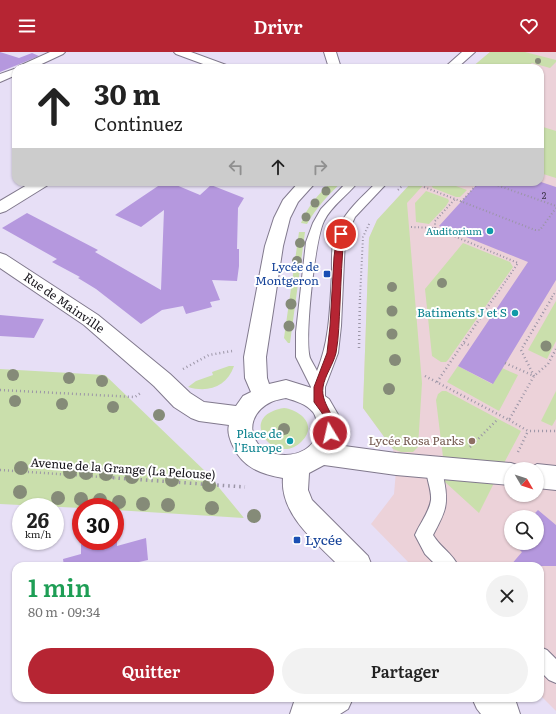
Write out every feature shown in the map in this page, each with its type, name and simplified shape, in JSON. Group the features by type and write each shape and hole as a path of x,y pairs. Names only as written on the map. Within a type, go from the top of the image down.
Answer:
{"street":[{"path":"32,64 59,52"},
{"path":"180,52 214,64"},
{"path":"330,52 334,64"},
{"path":"455,64 470,52"},
{"path":"0,78 12,73"},
{"path":"0,208 36,186"},
{"path":"263,394 256,378 255,357 247,348 282,218 291,200 304,186"},
{"name":"Rue de Mainville","path":"0,259 91,320 162,380"},
{"path":"162,380 182,400 199,411 241,417"},
{"path":"296,478 309,461 319,453 326,444 330,433 330,422 318,395 309,396 298,391 286,389 274,390 263,394 254,400 246,408 241,417 239,427 245,446 252,455 261,461 273,466 285,467 296,478 303,509 354,562"},
{"path":"319,453 396,464 504,473"},
{"path":"544,477 556,478"},
{"path":"306,714 329,702"},
{"path":"492,702 504,714"}],"lane":[{"path":"318,395 303,357 302,332 308,273 314,234 318,223 326,209 349,186"},
{"path":"318,395 331,353 335,326 339,239 342,229 356,209 379,186"},
{"path":"440,467 437,511 424,535 431,548 445,562"},
{"path":"544,661 556,673"}],"path":[{"path":"396,192 402,186"},
{"path":"462,202 476,186"},
{"path":"424,187 535,230 540,230 556,207 499,186"},
{"path":"435,228 435,221 456,199"},
{"path":"359,348 359,306 363,237 371,219"},
{"path":"411,227 435,228 518,263 437,382"},
{"path":"534,376 521,350 556,291"},
{"path":"464,343 471,346"},
{"path":"162,380 209,355 247,348"},
{"path":"509,420 534,376 548,364 556,349"},
{"path":"505,363 534,376"},
{"path":"425,376 528,430 556,431"},
{"path":"0,390 134,397"},
{"path":"440,467 482,436 498,419"},
{"name":"Avenue de la Grange (La Pelouse)","path":"0,470 245,486"}],"shaded area":[{"name":"Lycée Rosa Parks","path":"490,52 556,52 556,711 544,699 544,562 408,562 371,524 394,494 396,471 393,449 363,408 369,238 377,220 408,186 544,186 544,64 476,64"}],"green space":[{"path":"490,52 525,52 556,60 550,68 544,66 544,64 532,63 476,64"},
{"path":"544,127 556,131 556,178 544,174"},
{"path":"328,186 338,186 323,202 307,224 301,223 307,211"},
{"path":"408,186 422,186 407,203 422,383 418,447 413,452 401,452 393,449 363,408 369,238 377,220"},
{"path":"432,186 456,186 467,190 460,197 456,197 433,188"},
{"path":"426,191 448,199 449,201 429,224 416,222 415,203"},
{"path":"299,232 305,232 290,343 288,343 284,338"},
{"path":"463,243 510,262 513,267 448,360 446,362 441,362 432,356 425,289"},
{"path":"556,301 556,341 547,359 528,350"},
{"path":"229,366 234,366 231,373 227,379 216,387 209,389 195,389 188,387 196,381 213,375 212,372"},
{"path":"458,366 492,384 502,368 518,375 499,411 447,382"},
{"path":"0,369 105,375 207,473 244,518 124,511 124,498 72,498 72,508 64,507 64,498 12,498 12,505 0,504"},
{"path":"442,391 446,391 521,431 504,463 443,457 436,400 438,394"},
{"path":"556,391 556,419 552,426 541,421"},
{"path":"284,408 290,409 301,415 308,424 308,429 302,441 292,448 281,449 272,445 264,438 261,429 262,420 269,413"},
{"path":"445,480 494,483 479,513 445,482"}],"building":[{"path":"0,52 19,58 32,53 39,56 20,64 12,64 12,67 0,72"},
{"path":"544,183 556,187 556,280 493,384 458,366 528,262 439,226 475,186 544,186"},
{"path":"158,186 179,186 200,195 210,186 214,186 244,198 238,208 237,249 239,249 239,266 237,281 212,280 220,300 210,302 212,307 186,314 183,306 162,310 141,324 96,289 78,278 80,277 52,262 57,259 2,228 27,213 98,250 95,252 161,290 164,210 141,227 115,215"},
{"path":"0,315 44,319 34,338 0,336"},
{"path":"544,515 556,525 556,566 544,566 544,562 513,562 522,552 520,550 544,550"},
{"path":"146,538 148,560 139,562 63,562 63,559 81,554 81,550 124,550 124,544"}],"place":[{"name":"Auditorium","path":"490,231"},
{"name":"Lycée de Montgeron","path":"327,274"},
{"name":"Batiments J et S","path":"515,313"},
{"name":"Place de l'Europe","path":"290,441"},
{"name":"Lycée Rosa Parks","path":"472,441"},
{"name":"Lycée","path":"297,540"}],"route":[{"path":"330,433 330,422 326,412 318,402 318,387 327,367 331,353 335,326 339,239 341,234"}]}
